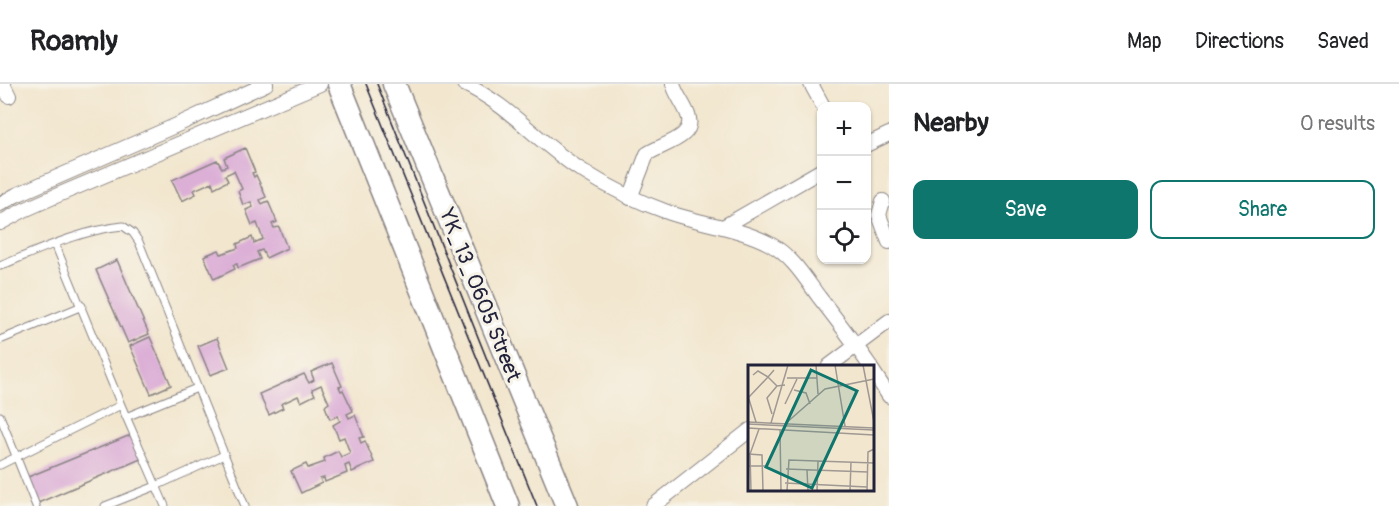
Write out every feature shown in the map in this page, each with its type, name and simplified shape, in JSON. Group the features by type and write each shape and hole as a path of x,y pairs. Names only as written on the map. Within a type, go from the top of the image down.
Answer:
{"main road":[{"path":"339,84 508,506"},
{"name":"YK_13_0605 Street","path":"394,84 567,506"}],"street":[{"path":"0,204 266,84"},
{"path":"0,223 32,206 320,84"},
{"path":"464,84 513,115 543,142 579,169 630,198 770,244 788,256 869,365"},
{"path":"630,198 647,154 686,133 690,126 673,84"},
{"path":"811,84 821,102"},
{"path":"871,143 889,134"},
{"path":"723,227 817,173"},
{"path":"883,201 879,215 889,242"},
{"path":"830,365 889,321"},
{"path":"874,372 889,396"},
{"path":"653,506 748,432"}],"lane":[{"path":"0,266 56,244 111,227 123,226 133,233 245,506"},
{"path":"56,244 121,405 165,506"},
{"path":"0,340 82,306"},
{"path":"126,417 197,388"},
{"path":"0,465 121,405"},
{"path":"0,416 36,506"},
{"path":"105,506 224,455"}],"building":[{"path":"245,148 255,172 252,173 254,177 256,175 266,197 260,200 262,204 268,201 277,222 272,224 274,228 279,227 287,248 266,258 262,250 257,252 260,259 238,268 237,264 233,265 235,269 214,279 204,256 219,250 221,254 238,248 237,244 252,237 254,243 263,239 257,223 252,225 246,210 253,207 251,202 243,205 238,191 242,189 234,171 225,175 228,181 214,188 212,182 194,190 196,194 182,201 172,180 217,160 222,168 227,166 224,158"},
{"path":"117,260 149,334 128,343 96,270"},
{"path":"150,337 171,385 151,394 130,346"},
{"path":"217,338 229,368 210,375 198,346"},
{"path":"332,363 342,386 339,387 341,391 343,390 353,411 347,414 349,418 355,415 364,437 359,438 361,443 365,441 374,462 352,472 349,464 345,466 347,473 325,482 324,478 320,479 322,483 301,493 291,471 306,464 308,468 325,462 324,458 338,451 341,457 350,453 344,437 339,439 333,425 340,421 338,416 330,419 325,406 329,403 321,385 312,389 315,395 301,402 298,396 281,404 283,408 269,415 259,394 304,374 309,383 314,380 311,372"},
{"path":"133,434 143,458 38,503 28,477"}],"tram line":[{"path":"366,84 537,506"},
{"path":"377,84 490,367"}]}
